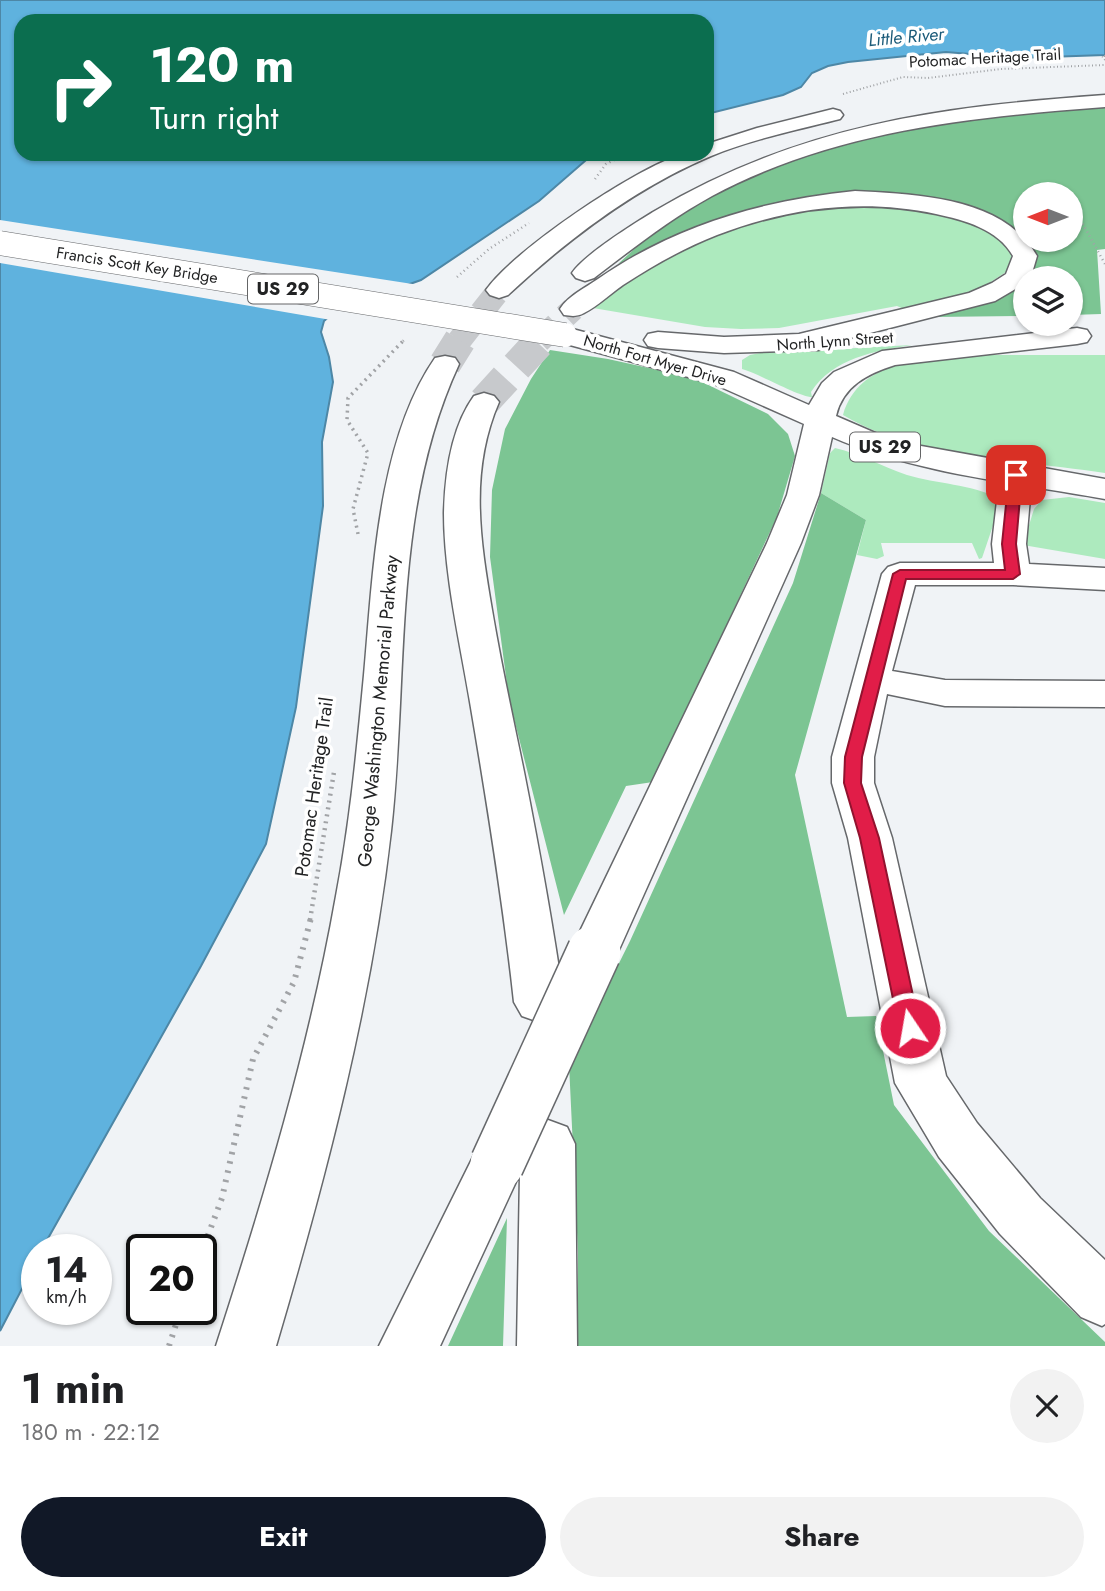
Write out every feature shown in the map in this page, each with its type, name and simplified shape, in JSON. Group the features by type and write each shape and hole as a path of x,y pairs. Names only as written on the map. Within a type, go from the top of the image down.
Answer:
{"main road":[{"path":"898,104 994,94 1105,87"},
{"path":"564,315 605,257 660,216 726,179 799,149 868,129 943,115 1015,106 1105,100"},
{"path":"714,149 847,103"},
{"path":"499,290 550,243 593,211 639,183 685,161"},
{"path":"564,315 617,277 668,249 763,212 812,200 888,199 957,211 1003,231 1018,244 1025,256 1020,275 1005,287 978,299 793,344"},
{"name":"Francis Scott Key Bridge","path":"0,243 564,315"},
{"name":"North Lynn Street","path":"564,315 692,345 793,344 961,334 1091,336"},
{"name":"North Fort Myer Drive","path":"564,315 724,379 869,442 905,453 1105,489"},
{"path":"409,1346 497,1164 789,530 806,484 819,421 832,389 844,378 873,363 917,353 1091,336"},
{"name":"George Washington Memorial Parkway","path":"246,1346 289,1202 341,995 369,830 398,503 416,428 445,364"},
{"path":"484,402 468,443 464,465 461,512 463,541 524,892 540,1002"},
{"path":"1013,574 1009,544 1016,475"},
{"path":"1102,1297 1020,1216 958,1140 921,1083 870,838 853,783 853,757 900,574 1013,574 1105,579"},
{"path":"871,679 945,693 1105,694"},
{"path":"547,1346 548,1144"}],"path":[{"name":"Potomac Heritage Trail","path":"847,103 904,77 928,78 1001,69 1105,65"},
{"path":"1083,222 1096,242 1105,264"},
{"path":"357,543 358,529 353,509 368,453 347,421 348,398 406,338"},
{"name":"Potomac Heritage Trail","path":"208,1234 222,1198 253,1059 295,982 310,923 335,765"},
{"path":"169,1346 176,1325"}],"green space":[{"path":"1105,105 1105,249 1097,250 1101,314 1083,315 1083,266 1022,266 1014,252 1083,252 1083,182 1013,182 1013,251 998,225 832,195 802,197 731,216 618,264 655,230 725,187 802,154 914,125"},
{"path":"856,201 920,209 961,218 997,238 1012,253 1009,270 977,291 906,310 897,306 779,328 705,327 587,307 653,263 726,228 787,210"},
{"path":"1013,281 1013,316 933,317"},
{"path":"912,345 884,350 843,364 820,380 811,392 812,397 742,369 742,360 760,353"},
{"path":"550,350 608,359 694,378 768,414 788,434 795,456 777,517 653,782 626,786 564,915 509,699 490,557 492,490 505,429 531,379"},
{"path":"972,355 1105,355 1105,473 935,449 871,429 843,415 851,396 863,382 878,373 914,362"},
{"path":"835,448 907,475 977,490 998,498 1000,505 982,558 979,559 972,543 881,543 884,556 877,559 857,555 866,520 821,493 830,453"},
{"path":"821,493 866,520 795,775 847,1017 876,1016 894,1105 989,1231 1105,1342 1105,1346 578,1346 578,1253 569,1064 630,941 793,583"},
{"path":"1069,497 1105,503 1105,559 1023,545 1034,509 1042,500"},
{"path":"507,1218 503,1346 448,1346"}],"water":[{"name":"Little River","path":"0,0 1105,0 1105,55 1018,58 946,52 848,62 812,73 801,87 783,95 714,112 714,14 14,14 14,161 585,161 539,201 421,280 337,310 324,321 321,332 333,382 322,442 323,506 296,707 266,844 201,966 50,1234 21,1234 21,1291 0,1331"}],"pier":[{"path":"0,220 419,285 367,301 331,320 0,263"}],"tunnel":[{"path":"459,341 499,290"},
{"path":"539,341 573,309"},
{"path":"445,364 460,340"},
{"path":"484,402 541,340"}],"route":[{"path":"910,1028 870,838 853,783 853,757 900,574 1013,574 1009,544 1016,475"}]}
